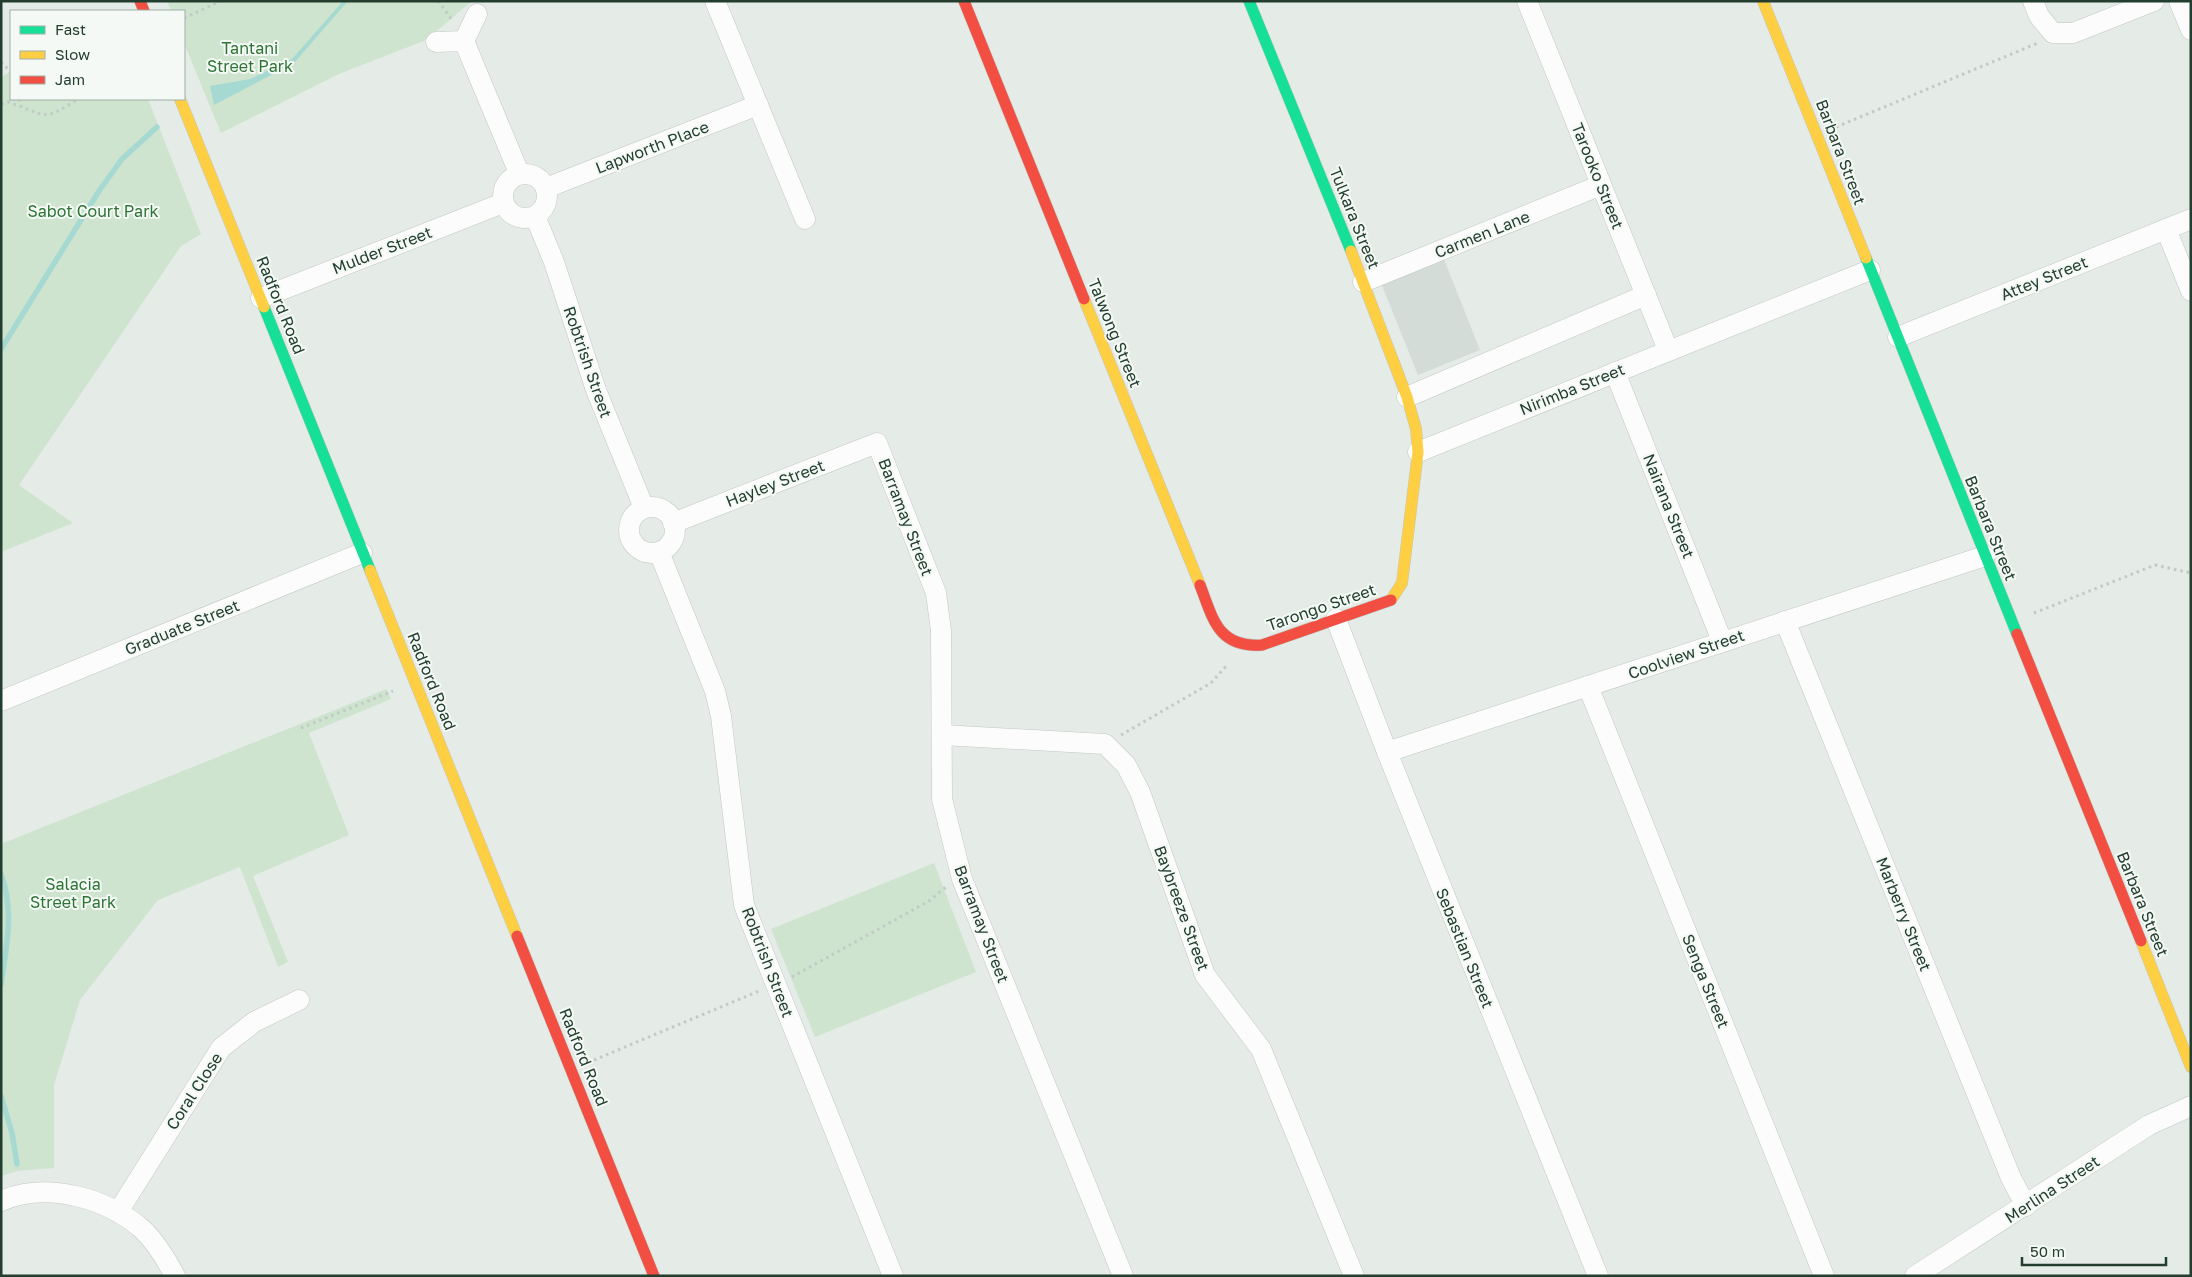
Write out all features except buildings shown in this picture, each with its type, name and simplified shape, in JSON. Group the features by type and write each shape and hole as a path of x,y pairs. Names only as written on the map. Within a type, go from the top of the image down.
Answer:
{"street":[{"path":"715,1 805,219"},
{"name":"Talwong Street","path":"964,1 1216,626 1227,639 1242,647"},
{"name":"Tulkara Street","path":"1249,1 1363,282 1407,397 1416,429 1418,452"},
{"name":"Tarooko Street","path":"1527,1 1668,350"},
{"name":"Barbara Street","path":"1763,1 2191,1066"},
{"path":"2033,1 2039,16 2053,32 2073,33 2154,1"},
{"path":"2179,1 2191,30"},
{"path":"477,14 464,40 519,174"},
{"path":"436,42 464,40"},
{"name":"Radford Road","path":"180,100 654,1276"},
{"name":"Lapworth Place","path":"546,188 758,105"},
{"path":"529,173 540,178 546,188 547,199 541,212 535,216 518,217 512,214 503,203 502,197 505,184 510,178 519,174 529,173"},
{"name":"Carmen Lane","path":"1363,282 1601,186"},
{"name":"Mulder Street","path":"261,298 503,203"},
{"name":"Robtrish Street","path":"535,216 554,262 596,390 644,508"},
{"name":"Attey Street","path":"1898,337 2191,219"},
{"path":"2166,229 2191,291"},
{"name":"Nirimba Street","path":"1418,452 1870,270"},
{"path":"1407,397 1646,295"},
{"name":"Nairana Street","path":"1615,372 1722,641"},
{"name":"Hayley Street","path":"673,523 877,443"},
{"name":"Barramay Street","path":"877,443 936,593 942,631 942,799 962,879 1122,1276"},
{"name":"Tarongo Street","path":"1242,647 1262,645 1391,600 1398,592 1402,583 1418,452"},
{"path":"644,508 662,509 673,523 672,541 667,548 659,552 641,551 634,545 630,537 631,520 636,513 644,508"},
{"name":"Graduate Street","path":"1,701 362,552"},
{"name":"Robtrish Street","path":"659,552 715,691 721,716 744,905 893,1276"},
{"name":"Coolview Street","path":"1386,752 1985,556"},
{"name":"Sebastian Street","path":"1336,619 1386,752 1598,1276"},
{"name":"Marberry Street","path":"1785,621 2011,1178 2026,1206"},
{"name":"Senga Street","path":"1588,686 1824,1276"},
{"path":"942,736 1105,744"},
{"name":"Baybreeze Street","path":"1105,744 1126,765 1140,792 1205,975 1261,1049 1354,1276"},
{"name":"Coral Close","path":"118,1212 222,1048 254,1022 299,1000"},
{"name":"Merlina Street","path":"1915,1276 2149,1125 2191,1106"},
{"path":"1,1200 49,1192 84,1197 118,1212 142,1230 162,1252 175,1276"}],"path":[{"path":"185,18 221,1"},
{"path":"1817,135 2043,41 2053,32"},
{"path":"1,62 10,71"},
{"path":"19,100 21,106"},
{"path":"1,104 8,102 48,116 55,114 76,100"},
{"path":"2012,621 2155,565 2191,573"},
{"path":"1105,744 1211,683 1242,647"},
{"path":"301,728 393,691"},
{"path":"785,980 929,901 950,884 962,879"},
{"path":"594,1060 764,989"}],"shaded area":[{"path":"1443,257 1480,350 1418,375 1381,283"}],"green space":[{"name":"Tantani Street Park","path":"167,1 472,1 426,40 339,74 221,133 185,45 185,10 171,10"},
{"name":"Sabot Court Park","path":"10,72 10,100 148,100 201,234 181,246 19,485 73,523 1,552 1,77"},
{"name":"Salacia Street Park","path":"387,689 391,699 309,733 349,835 253,876 288,962 278,967 240,867 158,900 80,1000 54,1085 54,1168 17,1171 1,1176 1,844"},
{"path":"934,863 976,972 815,1037 771,929"}],"water":[{"path":"343,1 348,1 294,63 214,105 210,86 250,79 292,59"}],"waterway":[{"path":"1,349 99,191 122,159 157,127"},
{"path":"1,874 8,902 7,943 1,985"},
{"path":"1,1096 12,1133 17,1164"}],"traffic: fast":[{"path":"1249,1 1351,251"},
{"path":"1866,258 2017,634"},
{"path":"264,307 370,570"}],"traffic: slow":[{"path":"1763,1 1866,258"},
{"path":"180,100 264,307"},
{"path":"1351,251 1407,397 1416,429 1418,452 1402,583 1391,600"},
{"path":"1084,299 1200,585"},
{"path":"370,570 517,936"},
{"path":"2141,941 2191,1067"}],"traffic: jam":[{"path":"140,1 144,10"},
{"path":"964,1 1084,299"},
{"path":"1200,585 1219,629 1236,642 1247,645 1262,645 1391,600"},
{"path":"2017,634 2141,941"},
{"path":"517,936 654,1276"}]}
